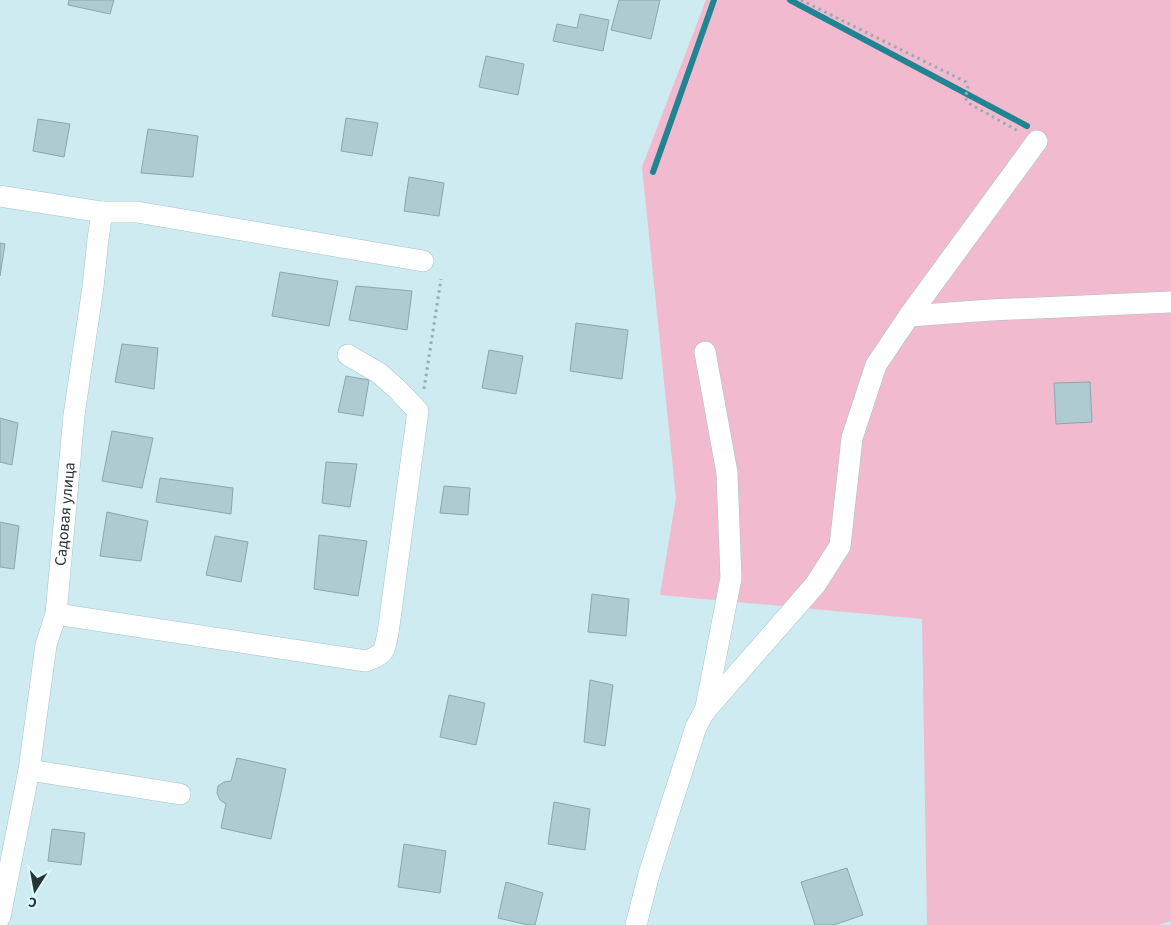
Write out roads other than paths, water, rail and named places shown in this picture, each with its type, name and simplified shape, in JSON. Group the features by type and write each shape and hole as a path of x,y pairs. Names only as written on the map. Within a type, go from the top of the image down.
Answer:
{"street":[{"path":"636,925 649,874 696,727 704,712 815,584 840,546 852,438 876,365 909,316 1036,141"},
{"path":"0,196 102,212 137,212 423,261"},
{"name":"Садовая улица","path":"0,917 29,770 46,646 56,614 74,414 102,212"},
{"path":"909,316 991,310 1171,302"},
{"path":"704,712 731,578 727,473 706,352"},
{"path":"56,614 366,661 379,656 384,649 388,633 418,411 397,388 379,373 348,355"},
{"path":"29,770 180,794"}],"waterway":[{"path":"653,172 714,0"},
{"path":"790,0 1027,126"}]}
